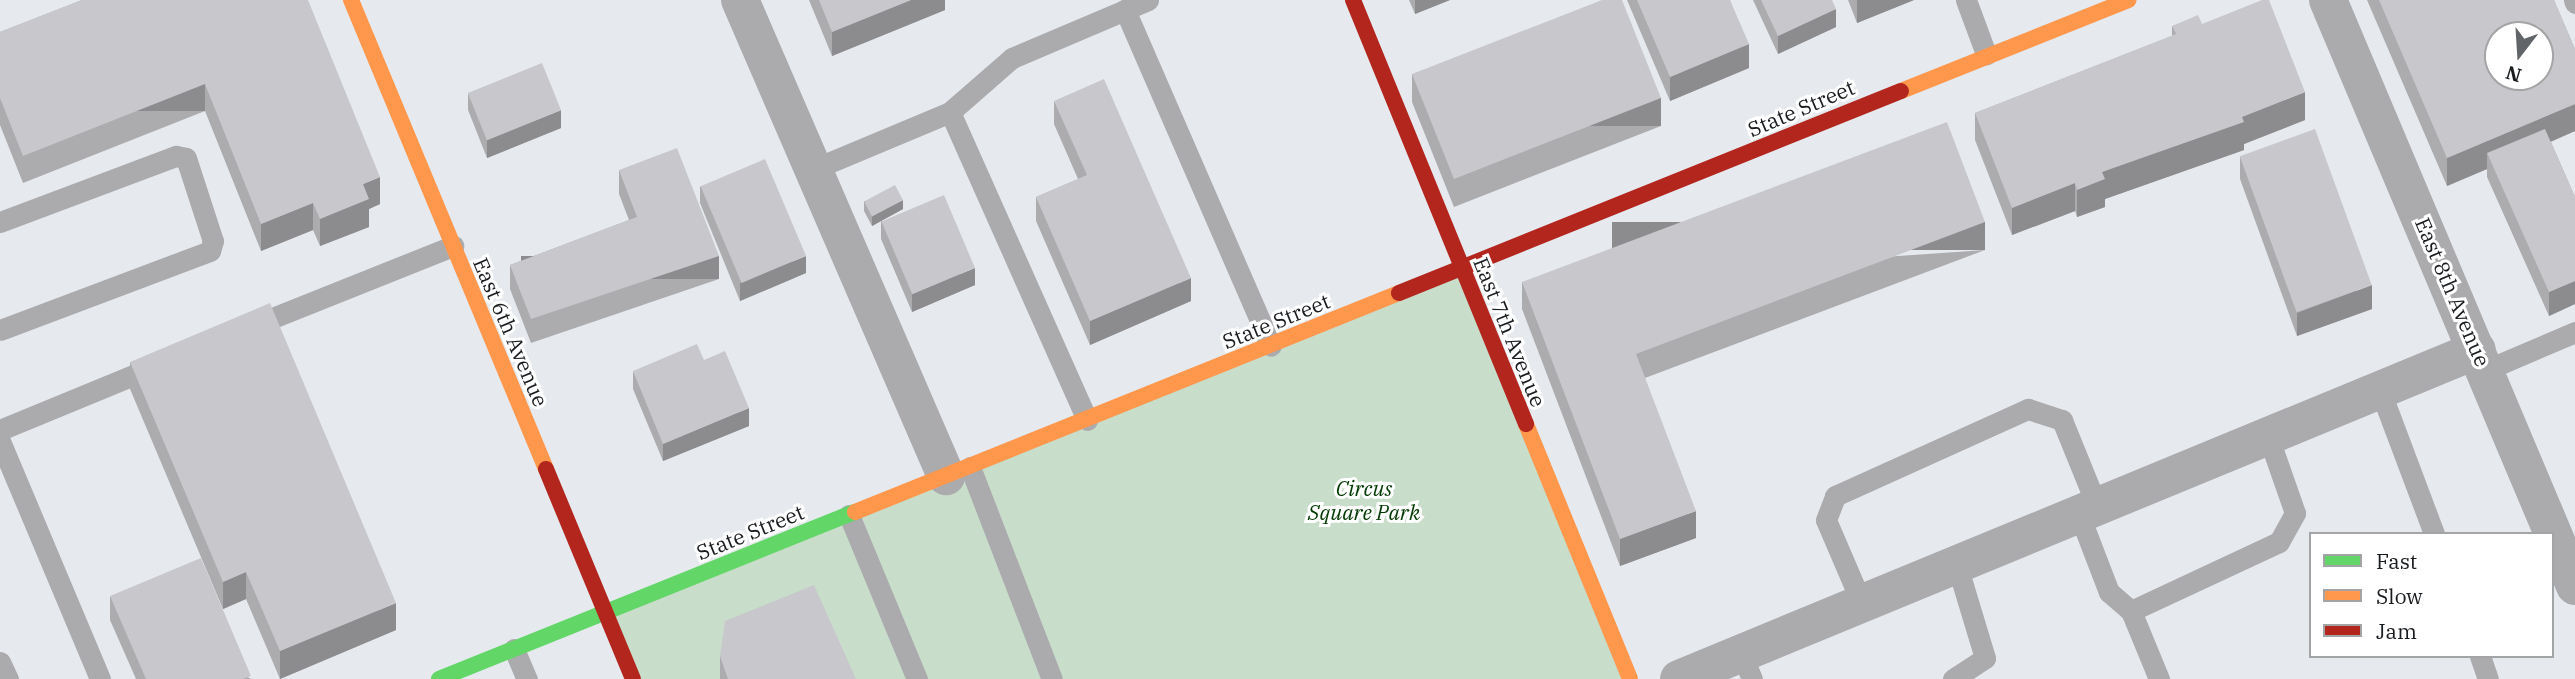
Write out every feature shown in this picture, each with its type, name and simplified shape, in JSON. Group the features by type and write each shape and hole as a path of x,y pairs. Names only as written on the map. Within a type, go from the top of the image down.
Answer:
{"street":[{"name":"East 6th Avenue","path":"351,0 633,679"},
{"path":"740,0 814,169 958,472"},
{"name":"East 7th Avenue","path":"1353,0 1409,91 1462,270 1630,679"},
{"name":"State Street","path":"439,679 1462,270 1986,54 2128,0"},
{"name":"East 8th Avenue","path":"2328,0 2553,532"},
{"path":"1679,679 1747,666 1862,604 2380,390 2482,360"},
{"name":"East 8th Avenue","path":"2554,535 2575,586"}],"lane":[{"path":"814,169 950,112 1012,58 1147,0"},
{"path":"1966,0 1986,54"},
{"path":"1125,10 1271,346"},
{"path":"950,112 1087,420"},
{"path":"0,222 176,156 186,158 213,241 210,251 0,330"},
{"path":"225,338 453,246"},
{"path":"2482,360 2575,332"},
{"path":"0,429 174,358"},
{"path":"2380,390 2433,532"},
{"path":"1862,604 1826,520 1835,496 2028,409 2062,420 2109,592 2131,611 2158,679"},
{"path":"2131,611 2279,542 2295,513 2268,436"},
{"path":"0,440 6,468 100,679"},
{"path":"958,472 1052,679"},
{"path":"849,515 917,679"},
{"path":"1953,679 1985,657 1957,565"},
{"path":"514,649 527,679"},
{"path":"2481,658 2488,679"},
{"path":"0,662 8,679"}],"green space":[{"name":"Circus Square Park","path":"1462,270 1631,679 632,679 605,612"}],"building":[{"path":"82,0 308,0 380,177 363,184 369,199 320,219 313,203 261,224 205,84 23,156 0,98 0,32"},
{"path":"819,0 911,0 832,32"},
{"path":"1602,0 1622,0 1661,98 1454,179 1412,74"},
{"path":"1637,0 1730,0 1749,44 1670,77"},
{"path":"1761,0 1832,0 1836,9 1778,36"},
{"path":"2262,0 2269,0 2305,92 2242,117 2244,122 2102,172 2105,179 2077,190 2075,183 2012,208 1975,113 2176,34 2172,26 2198,15 2202,24"},
{"path":"2379,0 2554,0 2575,49 2575,104 2447,158"},
{"path":"542,63 561,110 487,140 468,93"},
{"path":"1104,79 1191,278 1090,321 1036,197 1087,175 1054,101"},
{"path":"1947,122 1985,222 1636,354 1696,511 1620,539 1522,282"},
{"path":"2315,129 2372,285 2297,312 2240,156"},
{"path":"2545,129 2575,197 2575,281 2549,292 2487,153"},
{"path":"677,148 719,256 531,319 510,265 637,217 619,170"},
{"path":"765,159 806,256 742,283 701,186"},
{"path":"895,185 903,200 872,216 864,201"},
{"path":"944,195 975,268 912,294 881,222"},
{"path":"270,303 396,603 280,651 246,572 223,582 130,362"},
{"path":"697,344 704,360 725,351 749,408 663,444 633,371"},
{"path":"201,558 251,676 243,679 146,679 110,596"},
{"path":"814,585 856,679 728,679 720,656 725,621"}],"traffic: fast":[{"path":"439,679 855,512"}],"traffic: slow":[{"path":"351,0 546,469"},
{"path":"1901,91 2128,0"},
{"path":"855,512 1399,293"},
{"path":"1526,424 1630,679"}],"traffic: jam":[{"path":"1353,0 1526,424"},
{"path":"1399,293 1901,91"},
{"path":"546,469 633,679"}]}
